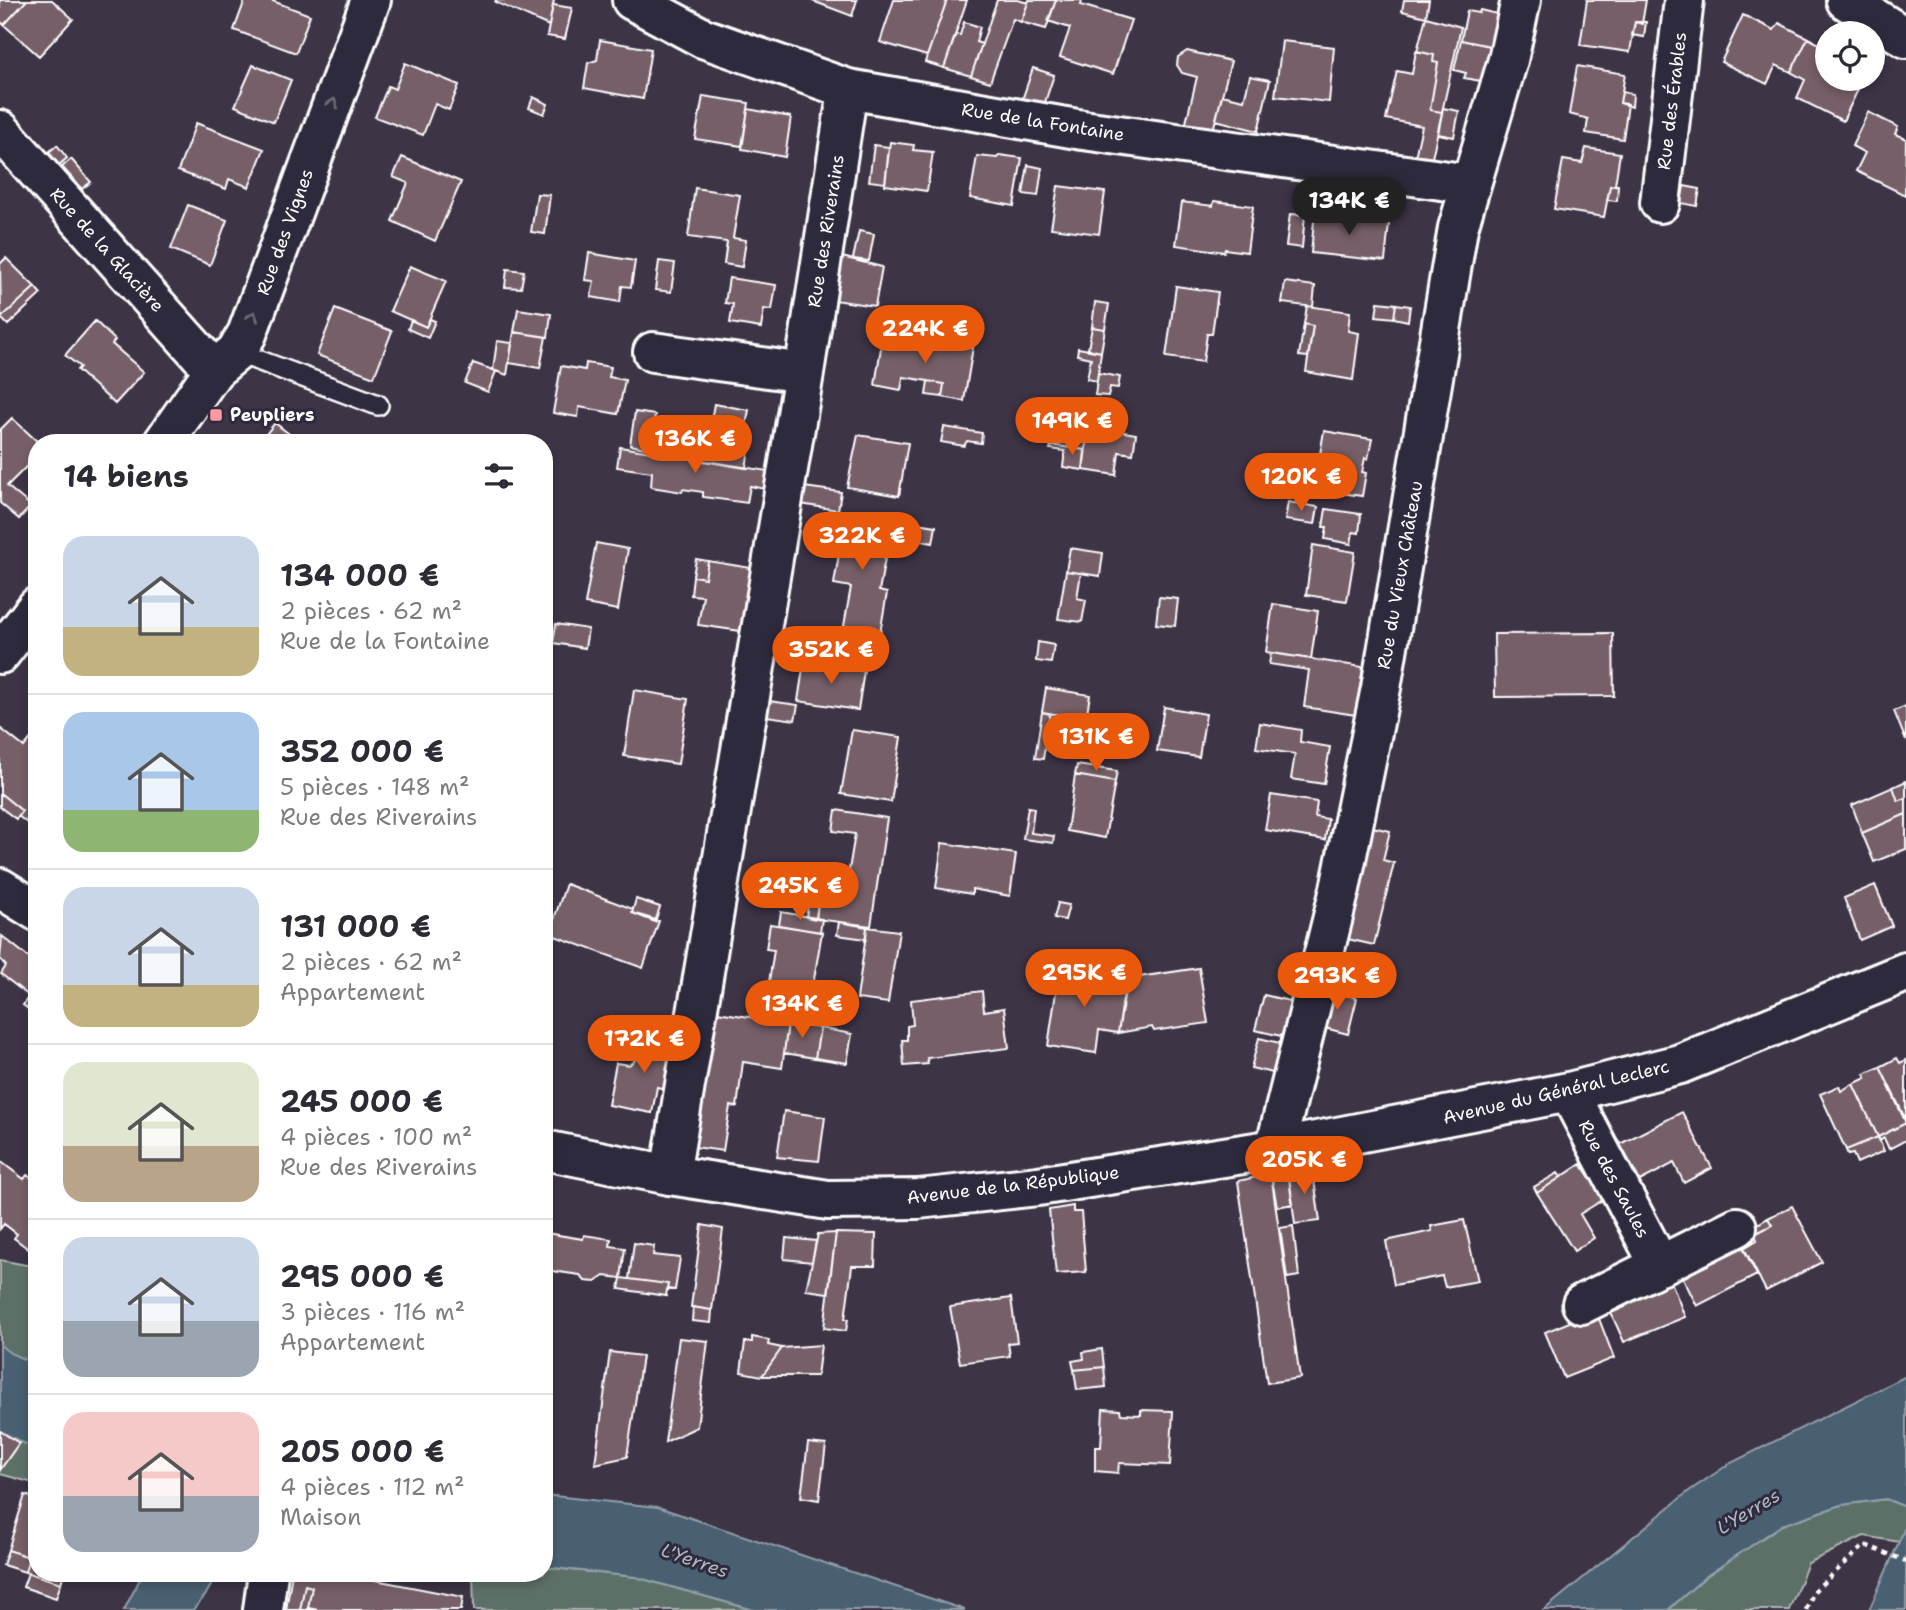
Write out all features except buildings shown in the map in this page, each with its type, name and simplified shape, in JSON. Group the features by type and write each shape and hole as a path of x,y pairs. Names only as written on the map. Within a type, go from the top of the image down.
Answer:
{"street":[{"name":"Rue des Vignes","path":"170,434 247,334 371,0"},
{"name":"Rue de la Fontaine","path":"632,0 704,38 848,89 1083,130 1470,184"},
{"name":"Rue du Vieux Château","path":"1275,1149 1340,889 1378,702 1458,228 1508,60 1521,0"},
{"name":"Rue des Érables","path":"1660,203 1684,0"},
{"path":"1846,0 1906,37"},
{"name":"Rue des Riverains","path":"670,1175 804,373 848,89"},
{"name":"Rue de la Glacière","path":"0,130 225,361"},
{"path":"653,352 804,373"},
{"path":"0,654 28,618"},
{"path":"0,888 28,905"},
{"name":"Avenue du Général Leclerc","path":"1275,1149 1569,1092 1681,1064 1906,972"},
{"name":"Rue des Saules","path":"1569,1092 1660,1266"},
{"name":"Avenue de la République","path":"553,1152 670,1175 828,1199 918,1199 1038,1186 1275,1149"},
{"path":"1582,1304 1737,1227"},
{"path":"263,1610 267,1582"}],"lane":[{"path":"225,361 378,405"}],"path":[{"path":"1806,1610 1814,1591 1865,1545 1906,1561"}],"green space":[{"path":"0,1260 28,1265 28,1482 0,1474"},
{"path":"1886,1499 1906,1507 1905,1528 1899,1542 1864,1536 1808,1563 1789,1610 1668,1610 1705,1577 1781,1525 1841,1505"},
{"path":"553,1568 636,1577 754,1610 474,1610 473,1582 553,1582"}],"water":[{"path":"0,1345 28,1361 28,1445 0,1431"},
{"name":"L'Yerres","path":"1906,1376 1906,1507 1886,1499 1841,1505 1782,1525 1705,1577 1668,1610 1544,1610 1689,1491 1729,1464"},
{"name":"L'Yerres","path":"553,1496 658,1507 965,1610 754,1610 636,1577 553,1568"},
{"path":"1906,1520 1906,1610 1869,1610 1905,1528"},
{"path":"138,1582 213,1582 193,1610 124,1610"}],"place":[{"name":"Peupliers","path":"216,415"}]}
